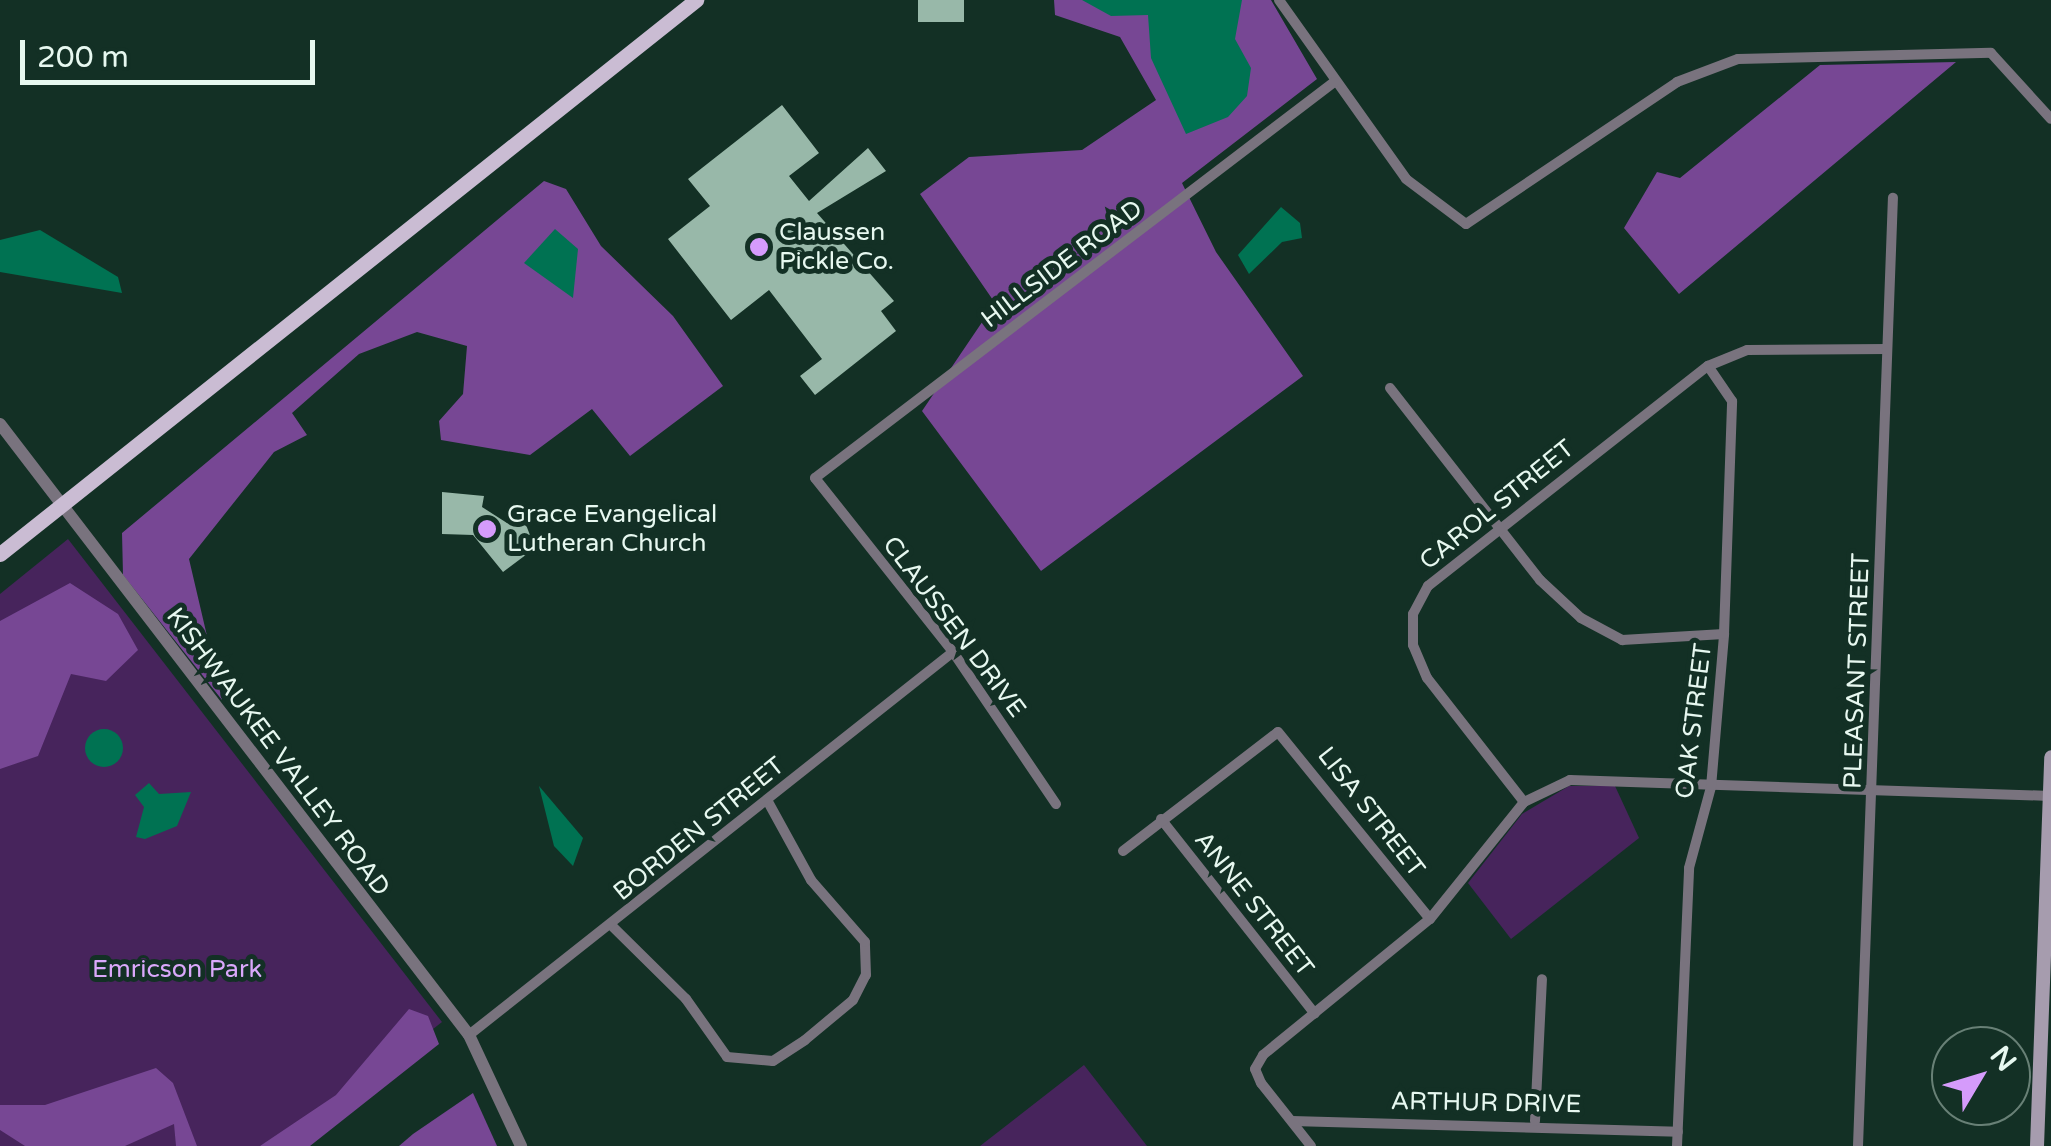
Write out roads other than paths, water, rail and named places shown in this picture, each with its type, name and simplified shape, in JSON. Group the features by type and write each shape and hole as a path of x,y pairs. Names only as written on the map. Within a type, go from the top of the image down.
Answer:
{"main road":[{"path":"0,554 696,0"},
{"path":"2037,1146 2051,757"}],"street":[{"path":"1279,0 1406,179 1466,224 1678,82 1738,59 1992,53 2051,119"},
{"name":"HILLSIDE ROAD","path":"815,478 1334,82"},
{"name":"PLEASANT STREET","path":"1858,1146 1893,198"},
{"name":"CAROL STREET","path":"1524,802 1428,678 1413,645 1413,614 1428,586 1603,444 1708,366 1746,350 1888,349"},
{"name":"OAK STREET","path":"1678,1146 1689,868 1711,787 1724,634 1732,401 1708,366"},
{"path":"1390,388 1560,600 1622,640 1724,634"},
{"name":"KISHWAUKEE VALLEY ROAD","path":"0,424 469,1035 510,1114 521,1146"},
{"name":"CLAUSSEN DRIVE","path":"815,478 953,652 1056,804"},
{"name":"BORDEN STREET","path":"469,1035 953,652"},
{"name":"LISA STREET","path":"1161,820 1278,732 1430,920"},
{"path":"1312,1146 1255,1069 1430,920 1524,802 1570,780 2050,796"},
{"path":"611,925 686,999 727,1056 773,1060 805,1040 853,1000 866,976 865,942 811,880 767,800"},
{"path":"1123,851 1161,820"},
{"name":"ANNE STREET","path":"1161,820 1315,1014"},
{"path":"1534,1121 1542,979"},
{"name":"ARTHUR DRIVE","path":"1292,1121 1534,1121 1678,1132"}],"place":[{"name":"Claussen Pickle Co.","path":"759,247"},
{"name":"Grace Evangelical Lutheran Church","path":"487,529"}],"park label":[{"name":"Emricson Park","path":"177,969"}]}
